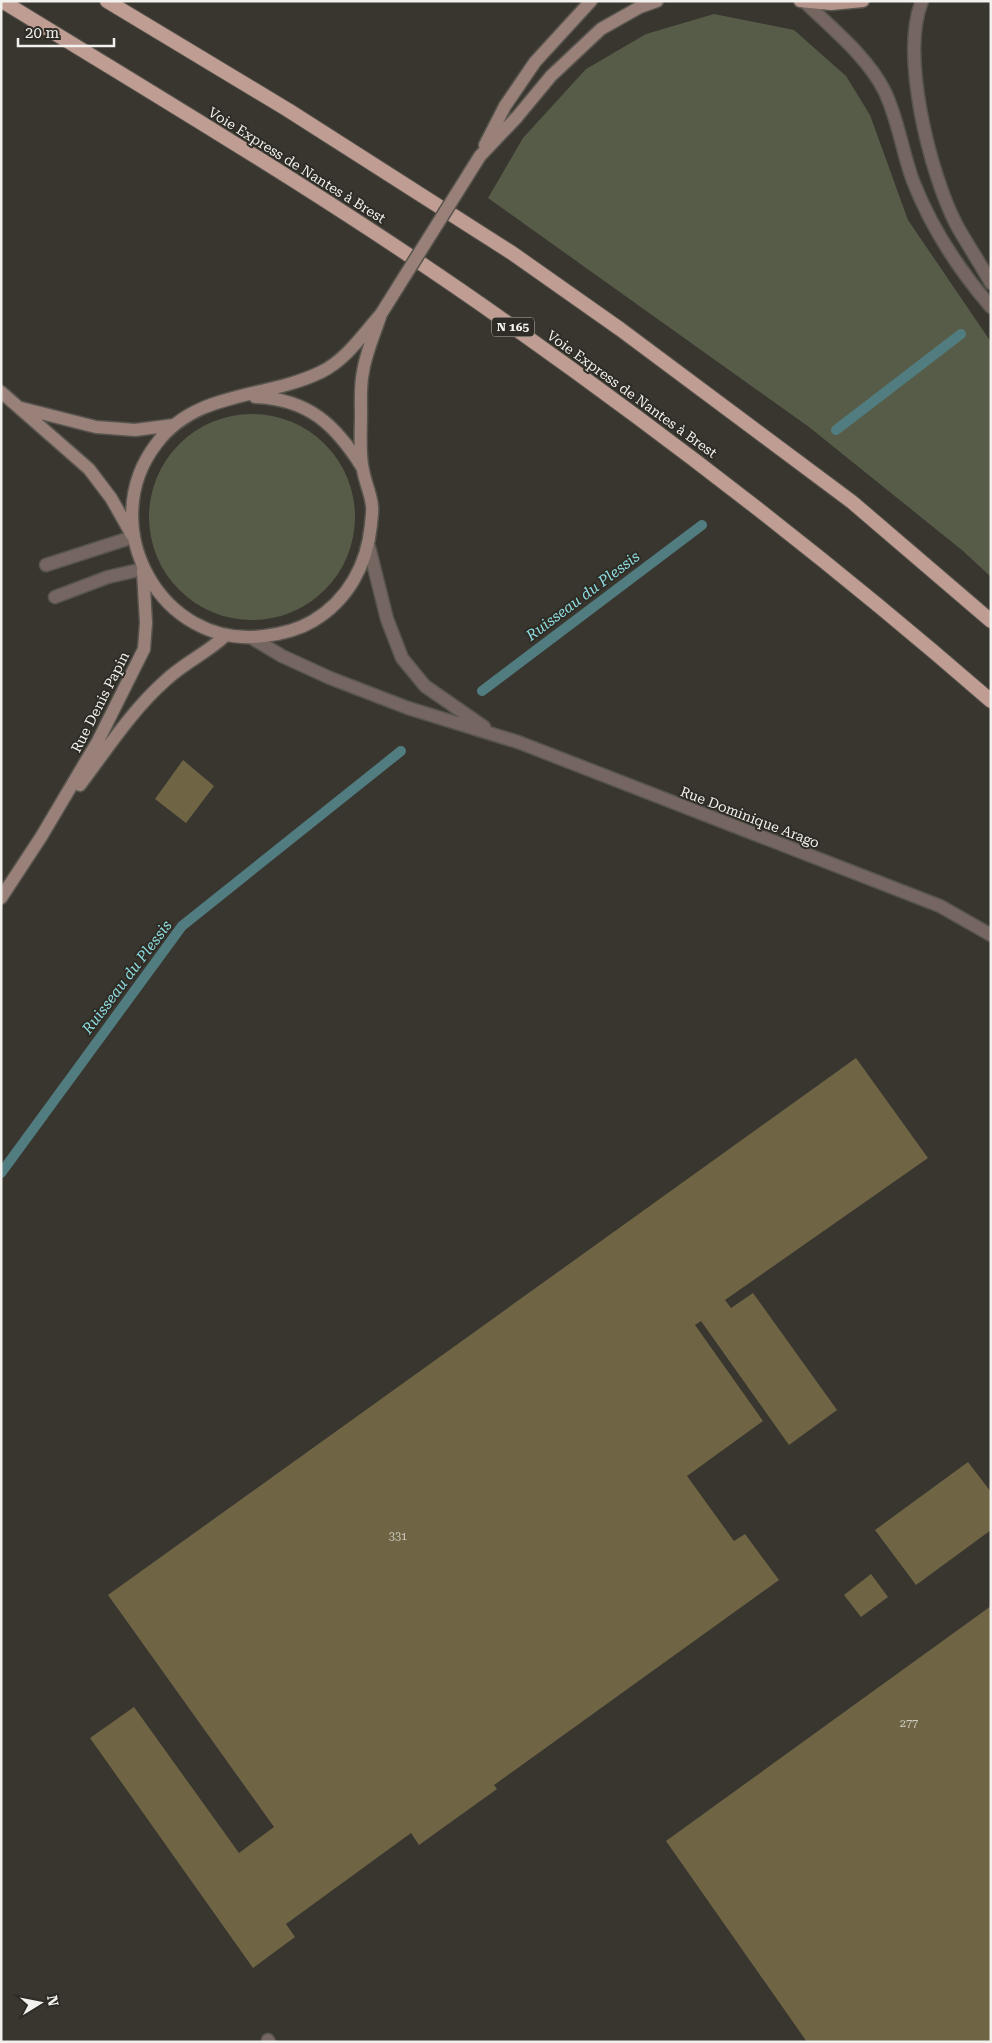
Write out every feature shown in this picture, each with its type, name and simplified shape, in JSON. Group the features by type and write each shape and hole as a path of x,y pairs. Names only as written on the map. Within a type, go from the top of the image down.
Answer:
{"highway":[{"name":"Voie Express de Nantes à Brest","path":"2,1 184,112 363,226 505,322 696,461 790,534 927,645 991,701"},
{"path":"107,1 288,110 503,247 620,329 852,502 991,621"}],"main road":[{"path":"133,537 132,512 135,488 144,464 157,443 174,425 195,411 218,401 242,397 321,372 344,357 381,314 480,156 505,106 535,62 591,1"},
{"path":"480,156 517,117 551,76 601,28 640,7 657,1"},
{"path":"802,2 832,4 863,1"},
{"path":"1,392 89,469 111,498 133,537 143,570 168,603 190,621 225,636 252,638 284,634 313,621 338,602 357,576 369,547 372,506 362,467 362,372 381,314"},
{"path":"242,397 272,398 300,406 326,421 347,442 362,467"},
{"path":"18,407 96,427 135,430 174,425"},
{"name":"Rue Denis Papin","path":"1,898 41,837 98,741 144,649 146,623 143,570"},
{"name":"Rue Denis Papin","path":"41,837 144,700 167,678 212,648 225,636"}],"street":[{"path":"922,1 914,52 915,81 928,144 942,188 956,223 991,283"},
{"path":"802,2 862,58 884,90 913,180 932,220 964,276 991,307"},
{"path":"46,565 133,537"},
{"name":"Rue Dominique Arago","path":"369,547 387,619 402,658 425,686 494,734"},
{"path":"55,596 108,577 143,570"},
{"name":"Rue Dominique Arago","path":"252,638 282,656 330,678 408,708 494,734 940,906 991,935"}],"green space":[{"path":"714,14 794,30 846,76 870,115 908,220 991,342 991,577 963,551 809,427 488,198 523,138 586,69 646,34"},
{"path":"242,414 262,414 282,418 301,426 325,444 343,468 351,487 355,517 351,547 343,566 325,590 301,608 282,616 262,620 242,620 222,616 203,608 187,597 172,582 161,566 153,547 149,527 149,507 153,487 161,468 172,452 187,437 203,426 222,418"}],"building":[{"path":"183,760 214,786 186,823 155,799"},
{"path":"856,1058 928,1158 725,1300 731,1308 753,1293 837,1410 789,1445 701,1321 695,1325 763,1421 687,1476 734,1541 745,1534 779,1580 494,1785 497,1789 419,1845 411,1833 286,1924 295,1937 253,1968 90,1738 134,1707 239,1853 274,1827 108,1595"},
{"path":"968,1462 991,1492 991,1530 916,1585 875,1530"},
{"path":"871,1574 888,1597 861,1617 844,1595"},
{"path":"991,1606 991,2042 807,2042 666,1841"}],"waterway":[{"name":"Ruisseau du Plessis","path":"836,430 961,334"},
{"name":"Ruisseau du Plessis","path":"482,691 702,525"},
{"name":"Ruisseau du Plessis","path":"1,1173 182,926 401,751"}]}
